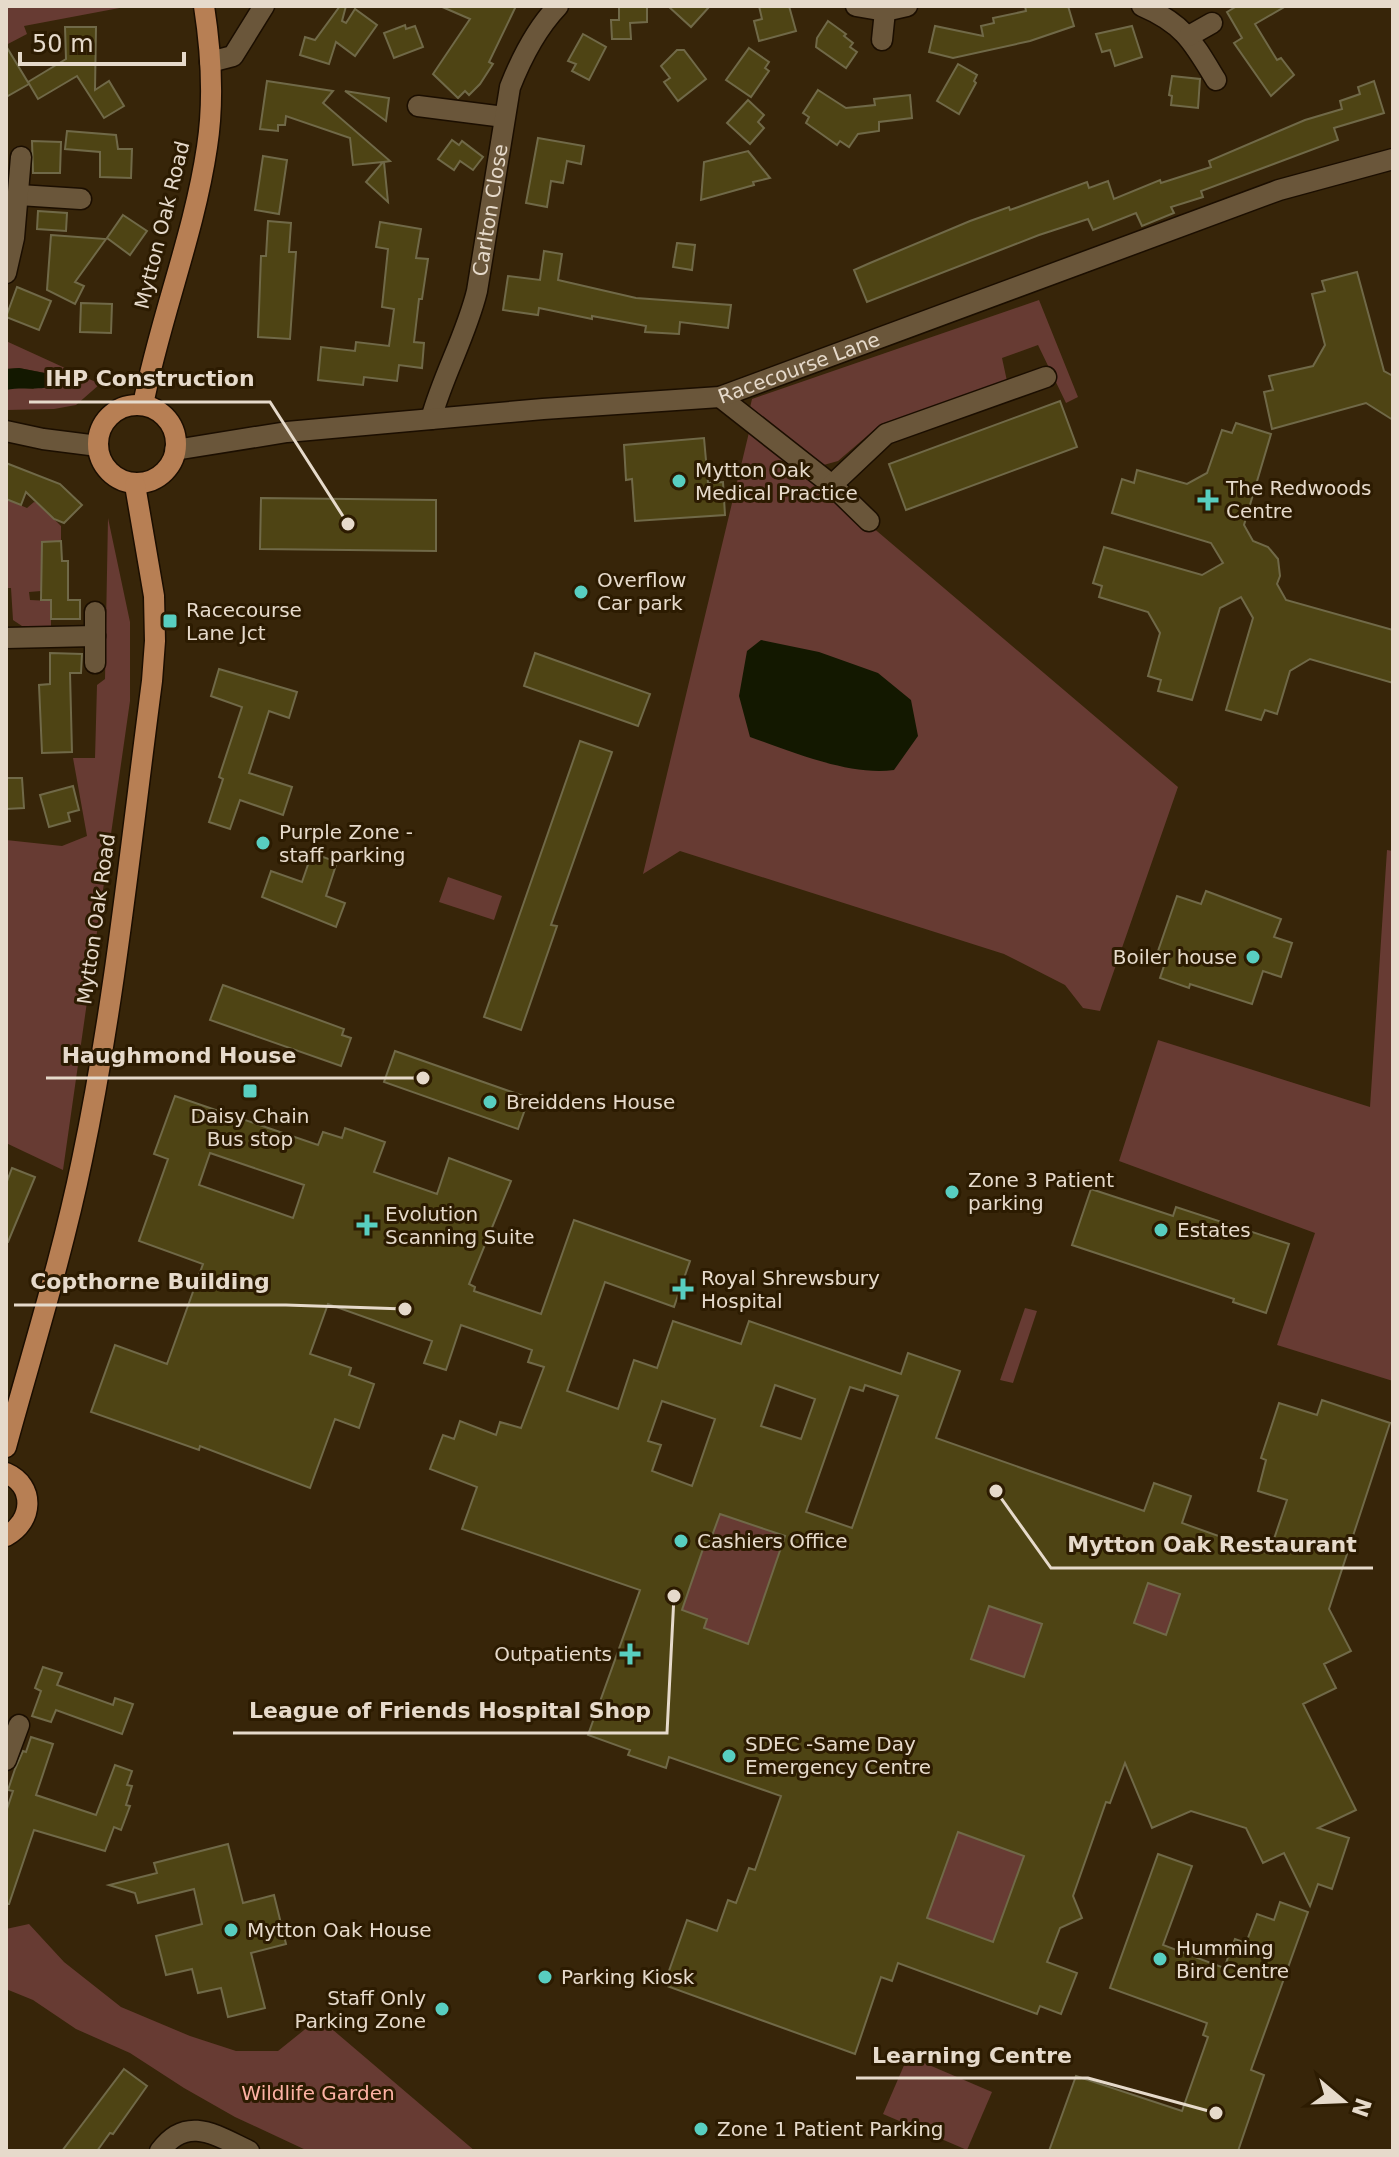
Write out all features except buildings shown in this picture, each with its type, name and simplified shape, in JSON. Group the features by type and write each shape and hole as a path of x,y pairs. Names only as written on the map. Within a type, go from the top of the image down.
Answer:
{"main road":[{"name":"Mytton Oak Road","path":"143,405 191,227 207,148 210,62 204,6"},
{"path":"128,405 154,408 172,426 175,437 171,463 162,476 149,483 135,485 111,474 102,463 98,446 98,435 104,422 114,411 128,405"},
{"name":"Mytton Oak Road","path":"6,1447 64,1240 87,1135 150,697 155,641 154,596 135,485"},
{"path":"6,1473 20,1482 28,1503 22,1523 6,1536"}],"street":[{"path":"210,62 233,56 264,6"},
{"name":"Carlton Close","path":"431,419 441,383 469,322 477,291 510,87 518,66 558,6"},
{"path":"856,6 885,11 907,6"},
{"path":"1142,6 1168,18 1189,36 1216,80"},
{"path":"882,40 885,11"},
{"path":"1189,36 1212,23"},
{"path":"418,106 504,117"},
{"path":"6,273 14,238 21,157"},
{"name":"Racecourse Lane","path":"175,450 287,432 720,397 1279,190 1393,159"},
{"path":"19,195 81,199"},
{"path":"832,485 886,434 1046,377"},
{"path":"720,397 832,485 869,521"},
{"path":"6,431 98,446"},
{"path":"95,612 95,663"},
{"path":"6,638 95,636"},
{"path":"6,1760 19,1725"},
{"path":"160,2151 170,2138 190,2130 213,2133 249,2151"}],"green space":[{"path":"6,6 130,6 24,26 27,34 6,45"},
{"path":"1039,300 1078,397 1066,403 1038,345 1002,358 1007,381 881,424 838,461 820,466 749,412 752,399"},
{"path":"6,341 100,384 76,405 54,409 6,410 6,390 17,387 33,389 55,375 19,368 6,369"},
{"path":"751,424 1178,787 1100,1011 1083,1008 1065,985 1004,954 680,851 643,874"},
{"path":"6,499 27,508 34,502 38,503 61,526 61,541 43,542 41,591 29,592 30,600 51,601 51,626 22,626 13,620 11,588 6,588"},
{"path":"108,518 130,622 130,701 63,1170 6,1143 6,840 62,846 87,836 73,758 95,758 97,685 105,679"},
{"path":"1387,850 1393,851 1393,1381 1277,1345 1315,1233 1119,1161 1158,1040 1370,1107"},
{"path":"448,877 502,896 494,920 439,902"},
{"path":"1025,1308 1037,1311 1013,1383 1000,1380"},
{"path":"710,1510 785,1536 748,1644 704,1628 707,1619 682,1610 705,1543 709,1544 716,1524"},
{"path":"1148,1583 1180,1594 1166,1635 1134,1623"},
{"path":"989,1606 1042,1624 1024,1677 971,1659"},
{"path":"958,1832 1024,1856 993,1942 927,1918"},
{"name":"Wildlife Garden","path":"29,1924 64,1962 121,2007 190,2036 236,2051 278,2051 319,2018 475,2151 308,2151 235,2117 130,2053 76,2029 33,2000 6,1989 6,1929"},
{"path":"908,2056 992,2092 967,2150 883,2114"}],"shaded area":[{"path":"19,368 55,375 59,380 57,384 45,388 6,390 6,369"},
{"path":"761,640 819,652 878,673 911,700 918,736 894,770 840,766 750,737 739,696 747,651"}],"place":[{"name":"Mytton Oak Medical Practice","path":"679,481"},
{"name":"The Redwoods Centre","path":"1208,500"},
{"name":"IHP Construction","path":"348,524"},
{"name":"Overflow Car park","path":"581,592"},
{"name":"Racecourse Lane Jct","path":"170,621"},
{"name":"Purple Zone - staff parking","path":"263,843"},
{"name":"Boiler house","path":"1253,957"},
{"name":"Haughmond House","path":"423,1078"},
{"name":"Daisy Chain Bus stop","path":"250,1091"},
{"name":"Breiddens House","path":"490,1102"},
{"name":"Zone 3 Patient parking","path":"952,1192"},
{"name":"Evolution Scanning Suite","path":"367,1225"},
{"name":"Estates","path":"1161,1230"},
{"name":"Royal Shrewsbury Hospital","path":"683,1289"},
{"name":"Copthorne Building","path":"405,1309"},
{"name":"Mytton Oak Restaurant","path":"996,1491"},
{"name":"Cashiers Office","path":"681,1541"},
{"name":"League of Friends Hospital Shop","path":"674,1596"},
{"name":"Outpatients","path":"630,1654"},
{"name":"SDEC -Same Day Emergency Centre","path":"729,1756"},
{"name":"Mytton Oak House","path":"231,1930"},
{"name":"Humming Bird Centre","path":"1160,1959"},
{"name":"Parking Kiosk","path":"545,1977"},
{"name":"Staff Only Parking Zone","path":"442,2009"},
{"name":"Learning Centre","path":"1216,2113"},
{"name":"Zone 1 Patient Parking","path":"701,2129"}]}
